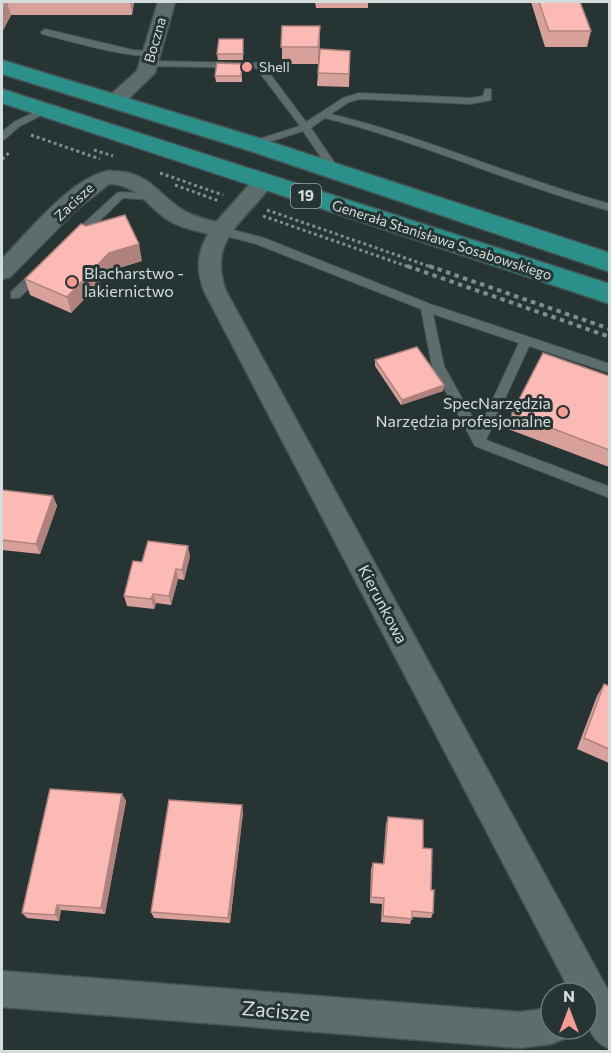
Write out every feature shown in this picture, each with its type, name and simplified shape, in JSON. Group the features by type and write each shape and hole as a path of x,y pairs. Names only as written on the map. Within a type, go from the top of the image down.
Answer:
{"highway":[{"name":"Generała Stanisława Sosabowskiego","path":"2,68 253,144 609,264"},
{"name":"Generała Stanisława Sosabowskiego","path":"2,96 609,294"},
{"path":"464,248 484,222"}],"street":[{"name":"Boczna","path":"115,101 146,73 166,2"},
{"name":"Zacisze","path":"2,272 92,183 103,178 128,180 150,190 153,197 180,217 222,231"},
{"name":"Kierunkowa","path":"263,182 242,205 214,243 209,273 215,291 585,981"},
{"name":"Zacisze","path":"2,989 539,1033"}],"lane":[{"path":"45,32 150,59 260,65 304,128 316,140 336,172"},
{"path":"253,144 304,128 346,100 359,96 471,101 488,98 488,91"},
{"path":"2,136 45,110"},
{"path":"323,115 396,134 432,149 609,208"},
{"path":"64,249 121,195 153,197"},
{"path":"222,231 260,242 426,307 609,369"},
{"path":"15,295 48,264"},
{"path":"426,307 438,366 479,442 609,494"},
{"path":"479,442 526,340"}],"path":[{"path":"11,129 103,161"},
{"path":"92,149 123,160"},
{"path":"156,171 242,205 609,337"},
{"path":"170,184 242,205 609,329"}],"building":[{"path":"539,2 580,2 591,31 549,31"},
{"path":"282,26 320,26 318,47 281,47"},
{"path":"219,39 243,39 243,54 217,54"},
{"path":"320,49 350,51 349,74 318,73"},
{"path":"217,63 242,64 241,76 215,76"},
{"path":"125,215 139,244 109,253 67,297 25,279 81,224 86,226"},
{"path":"417,347 444,385 402,400 375,360"},
{"name":"SpecNarzędzia Narzędzia profesjonalne","path":"543,353 609,376 609,450 512,413"},
{"path":"2,490 53,496 36,544 2,540"},
{"path":"148,541 188,546 182,570 176,569 169,596 153,594 151,599 124,596 133,561 142,562"},
{"path":"604,684 609,686 609,749 584,738"},
{"path":"50,789 122,794 101,908 57,905 55,915 22,913"},
{"path":"169,800 242,805 228,918 151,912"},
{"path":"388,817 423,820 423,848 432,849 433,913 412,911 412,919 383,916 384,898 371,897 373,863 384,864"}],"place":[{"name":"Shell","path":"247,67"},
{"name":"Blacharstwo - lakiernictwo","path":"72,282"},
{"name":"SpecNarzędzia Narzędzia profesjonalne","path":"563,412"}]}
